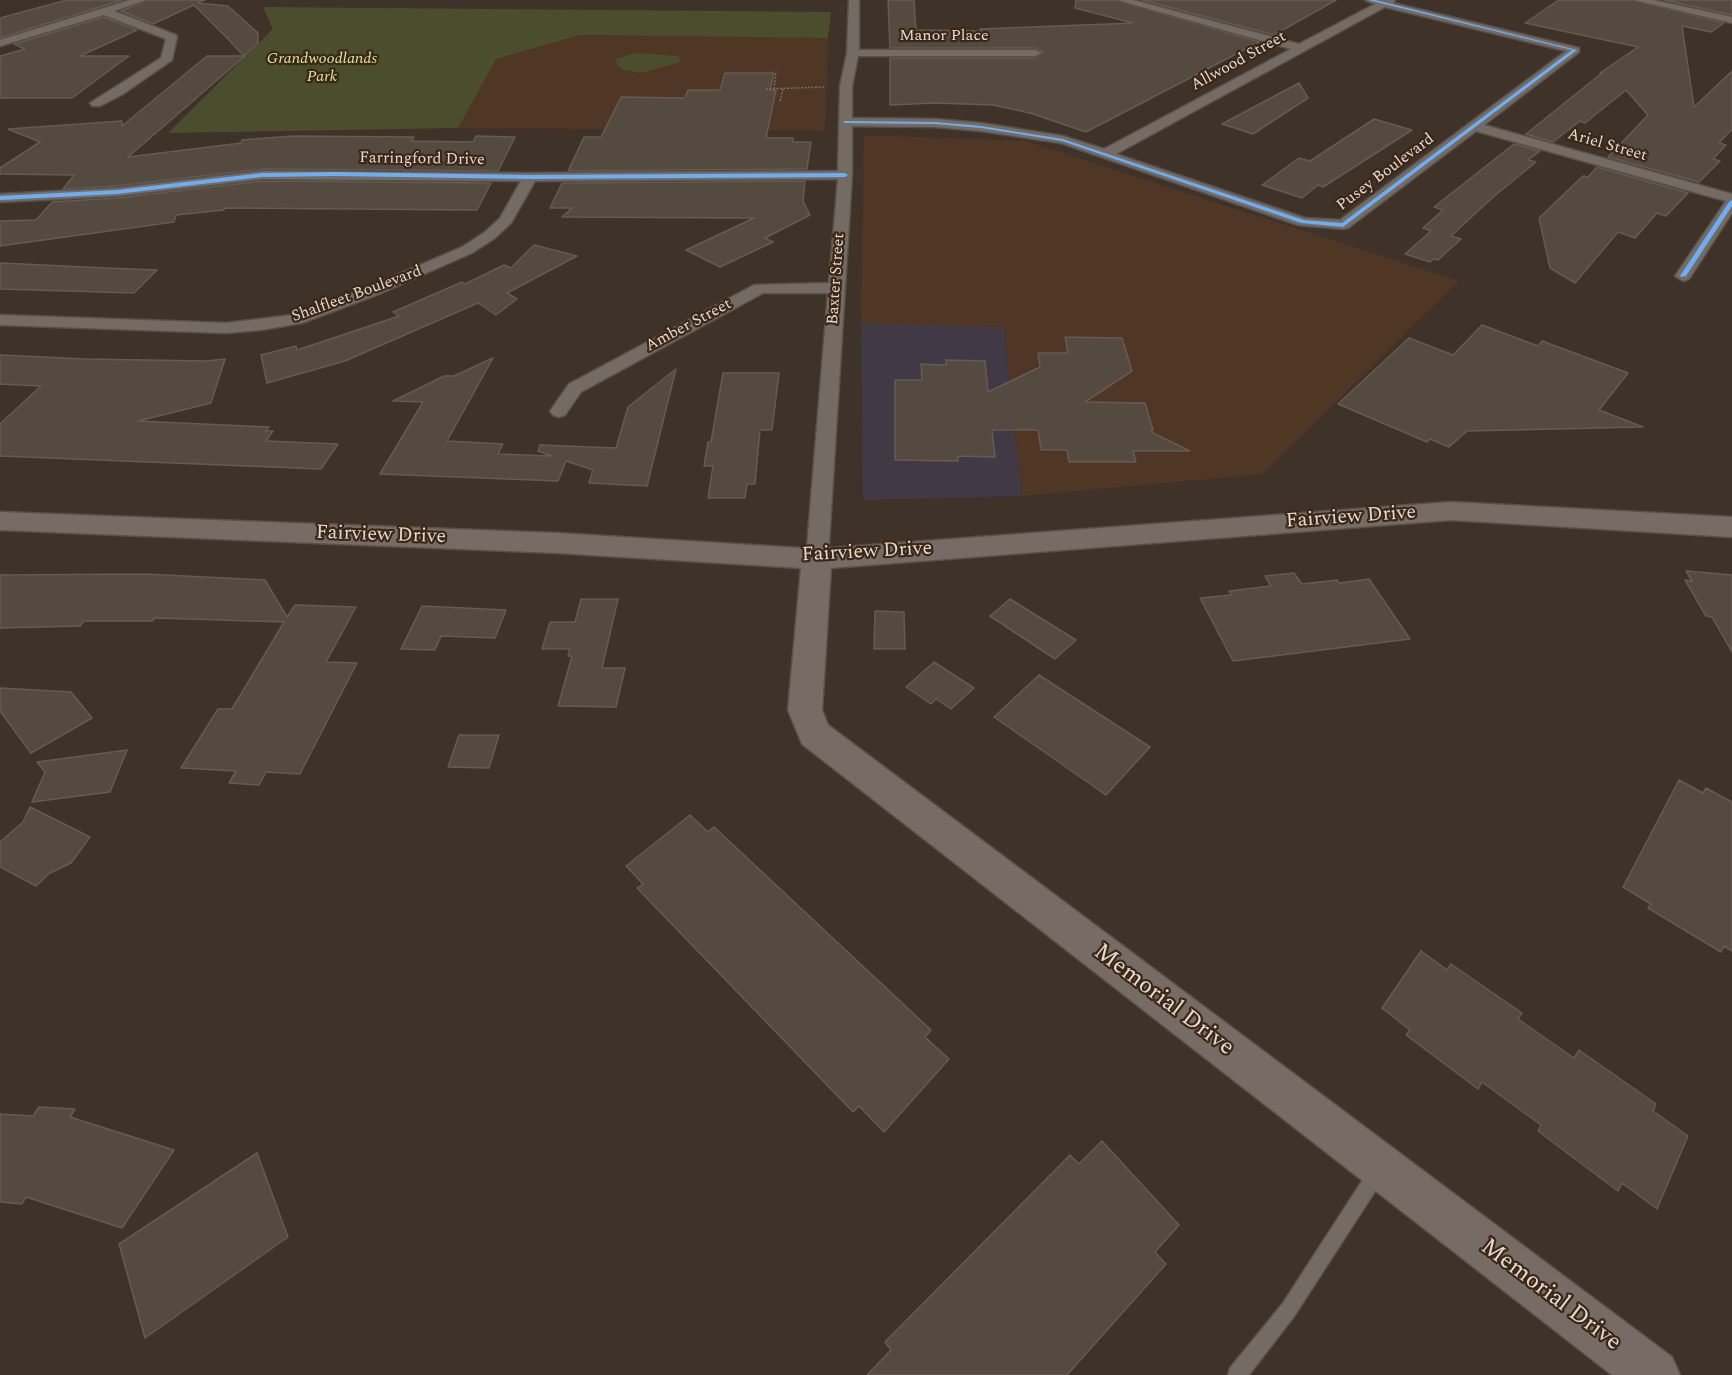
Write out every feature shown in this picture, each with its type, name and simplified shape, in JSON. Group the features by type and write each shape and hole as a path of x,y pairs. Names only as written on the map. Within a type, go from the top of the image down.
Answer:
{"main road":[{"name":"Fairview Drive","path":"0,521 558,543 817,559 1451,511 1732,527"},
{"name":"Memorial Drive","path":"817,559 805,710 814,734 1654,1375"}],"street":[{"path":"0,43 141,0"},
{"name":"Baxter Street","path":"817,559 845,175 846,86 853,53 854,0"},
{"path":"1122,0 1300,48"},
{"name":"Pusey Boulevard","path":"845,122 935,123 981,127 1063,140 1303,222 1343,225 1575,50 1387,2 1370,0"},
{"path":"1639,0 1732,20"},
{"name":"Allwood Street","path":"1104,154 1387,2"},
{"path":"96,103 119,92 166,60 172,37 106,12"},
{"name":"Manor Place","path":"853,53 1035,53"},
{"name":"Ariel Street","path":"1473,126 1732,200"},
{"name":"Farringford Drive","path":"0,198 117,192 262,175 530,177 845,175"},
{"name":"Shalfleet Boulevard","path":"0,320 226,328 296,319 384,286 467,250 490,235 506,220 530,177"},
{"path":"1683,276 1732,200"},
{"name":"Amber Street","path":"559,411 575,388 760,288 837,288"}],"lane":[{"path":"1237,1375 1289,1309 1381,1167"}],"path":[{"path":"774,89 776,71"},
{"path":"766,88 846,86"},
{"path":"780,102 783,89"}],"shaded area":[{"path":"580,35 828,38 825,131 458,128 495,59"},
{"path":"864,135 1025,141 1459,281 1263,474 1022,496 1004,327 861,323"},
{"path":"861,323 1004,327 1022,496 863,500"}],"green space":[{"name":"Grandwoodlands Park","path":"263,7 831,12 828,38 580,35 496,59 458,128 168,133 273,29"},
{"path":"634,53 679,56 680,62 642,73 624,70 617,65 616,59"}],"building":[{"path":"67,0 122,0 0,38 0,18"},
{"path":"148,0 205,0 198,3 228,6 258,33 258,43 244,56 228,37 194,5 153,24 121,11"},
{"path":"888,0 914,0 916,30 981,31 980,29 1133,23 1075,8 1076,0 1115,0 1259,42 1086,132 1030,113 993,105 934,103 890,105 890,58 1035,58 1043,52 1035,48 890,48"},
{"path":"1142,0 1336,0 1274,35"},
{"path":"1559,0 1632,0 1724,23 1711,32 1682,26 1694,107 1732,71 1732,129 1719,143 1726,145 1713,159 1720,161 1699,182 1608,157 1648,115 1626,90 1585,123 1580,121 1553,142 1526,134 1602,73 1600,73 1638,47 1525,23"},
{"path":"1664,0 1732,0 1732,15"},
{"path":"104,17 137,30 80,56 129,56 72,98 0,98 0,56 25,49 14,44"},
{"path":"207,56 245,56 128,157 241,143 242,140 292,136 414,137 411,141 473,142 476,136 515,137 498,171 262,169 117,186 63,189 74,175 0,174 0,168 40,142 8,129 122,121 122,126"},
{"path":"725,73 774,73 770,90 776,90 766,138 793,138 793,142 811,142 807,169 568,171 584,137 601,137 621,97 685,98 688,90 720,90"},
{"path":"1299,83 1308,98 1253,134 1222,124"},
{"path":"1374,119 1412,130 1323,187 1318,185 1302,198 1262,185 1299,158 1310,161"},
{"path":"1514,144 1540,151 1528,160 1536,162 1451,236 1461,239 1438,260 1434,259 1430,262 1405,254 1431,231 1423,228 1443,210 1434,207"},
{"path":"1597,167 1688,193 1666,216 1657,213 1635,238 1618,232 1575,283 1550,268 1539,218 1583,176 1588,177"},
{"path":"262,181 491,183 477,210 225,208 224,210 176,215 174,222 0,246 0,221 36,220 52,202 117,198"},
{"path":"805,181 803,201 810,215 765,238 773,242 720,267 686,250 754,218 562,217 572,208 550,208 562,183"},
{"path":"534,245 577,256 507,293 517,299 496,315 478,303 345,361 267,383 261,355 296,346 297,350 399,316 393,312 462,282 465,284 504,265 511,268"},
{"path":"0,263 157,270 134,293 0,289"},
{"path":"1482,325 1538,346 1542,341 1628,373 1599,410 1643,427 1467,431 1449,447 1430,439 1427,442 1338,404 1409,338 1453,355"},
{"path":"1065,337 1122,338 1132,371 1085,402 1145,403 1153,430 1151,432 1190,451 1133,451 1136,462 1069,462 1067,450 1041,450 1038,430 992,430 995,457 958,456 958,461 895,460 895,380 922,380 921,364 946,365 946,360 985,361 988,392 1040,367 1038,353 1068,353"},
{"path":"0,355 86,359 206,361 225,359 211,403 138,421 269,427 265,431 273,431 266,441 338,444 321,469 0,456 0,424 41,386 0,384"},
{"path":"493,358 447,441 503,444 498,454 552,456 538,451 540,445 616,448 628,407 676,369 647,486 589,483 593,470 566,461 558,481 380,474 423,402 393,401 444,376 454,376"},
{"path":"723,373 779,373 772,430 760,430 755,484 747,484 745,498 708,498 713,466 704,466 708,442 711,442"},
{"path":"1686,571 1732,575 1732,652 1712,617 1706,616 1685,580 1692,581"},
{"path":"1294,573 1302,584 1369,579 1410,639 1233,661 1200,598 1231,595 1229,591 1271,586 1265,576"},
{"path":"145,574 265,580 287,617 295,605 356,607 326,662 357,663 300,774 266,772 259,785 229,783 236,771 181,768 218,709 232,709 284,622 155,618 152,621 84,621 80,626 0,628 0,575"},
{"path":"581,599 618,599 602,668 625,668 616,707 558,706 572,656 568,656 570,649 542,649 550,622 575,622"},
{"path":"1010,599 1076,640 1055,659 990,616"},
{"path":"422,606 506,610 495,638 441,636 435,650 401,649"},
{"path":"875,611 904,612 905,649 874,649"},
{"path":"934,662 974,688 951,709 936,699 931,704 906,687"},
{"path":"1039,675 1150,747 1106,795 994,717"},
{"path":"0,688 71,692 92,718 31,753 0,711"},
{"path":"459,735 499,735 489,768 448,767"},
{"path":"127,750 110,792 32,802 45,772 37,762"},
{"path":"1679,780 1703,793 1706,788 1732,802 1732,951 1724,946 1721,952 1648,908 1651,904 1623,887"},
{"path":"30,807 90,837 71,863 50,873 36,886 0,867 0,842 23,822"},
{"path":"690,815 708,832 714,827 931,1030 925,1037 949,1059 884,1132 859,1106 853,1112 637,888 643,884 626,866"},
{"path":"1421,951 1447,970 1451,964 1522,1013 1518,1019 1574,1058 1579,1050 1656,1104 1653,1111 1688,1136 1657,1209 1622,1183 1618,1191 1538,1131 1541,1125 1482,1082 1478,1089 1406,1035 1410,1030 1382,1008"},
{"path":"39,1107 75,1109 70,1117 174,1150 122,1228 26,1197 22,1204 0,1202 0,1114 33,1116"},
{"path":"1102,1141 1179,1225 1155,1252 1166,1264 1067,1375 867,1375 891,1350 885,1342 1070,1155 1079,1164"},
{"path":"257,1153 288,1237 145,1338 119,1244"}],"cycle path":[{"path":"845,122 935,123 981,127 1063,140 1303,222 1343,225 1575,50 1370,0"},
{"path":"0,198 117,192 262,175 530,177 845,175"},
{"path":"1683,276 1732,202"}]}
